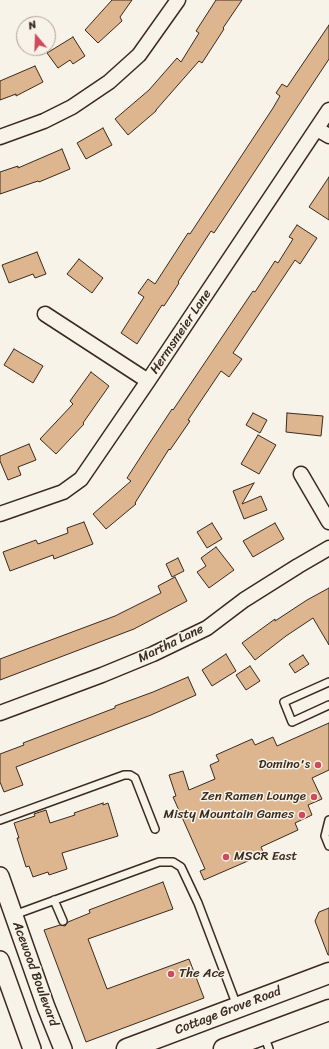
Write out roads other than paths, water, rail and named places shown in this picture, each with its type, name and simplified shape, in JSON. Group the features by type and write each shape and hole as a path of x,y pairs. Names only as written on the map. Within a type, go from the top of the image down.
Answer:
{"main road":[{"name":"Cottage Grove Road","path":"127,1049 329,973"},
{"path":"224,1049 266,1042 329,1010"}],"street":[{"path":"0,137 44,121 72,107 109,82 139,55 178,0"},
{"name":"Hermsmeier Lane","path":"0,514 63,492 81,479 329,110"},
{"path":"317,129 329,136"},
{"path":"46,314 148,381"},
{"path":"301,474 329,522"},
{"name":"Martha Lane","path":"0,713 102,675 153,654 207,628 244,600 329,548"},
{"name":"Acewood Boulevard","path":"0,876 62,1049"},
{"path":"0,960 32,1049"}],"lane":[{"path":"329,682 284,702 292,722 329,705"},
{"path":"0,820 130,775 135,778 155,829"},
{"path":"329,820 325,836 329,846"},
{"path":"14,915 159,862 173,862 181,867 198,903 237,1007"},
{"path":"54,900 63,921"}],"place":[{"name":"Domino's","path":"318,765"},
{"name":"Zen Ramen Lounge","path":"314,797"},
{"name":"Misty Mountain Games","path":"302,815"},
{"name":"MSCR East","path":"226,857"},
{"name":"The Ace","path":"171,974"}]}
